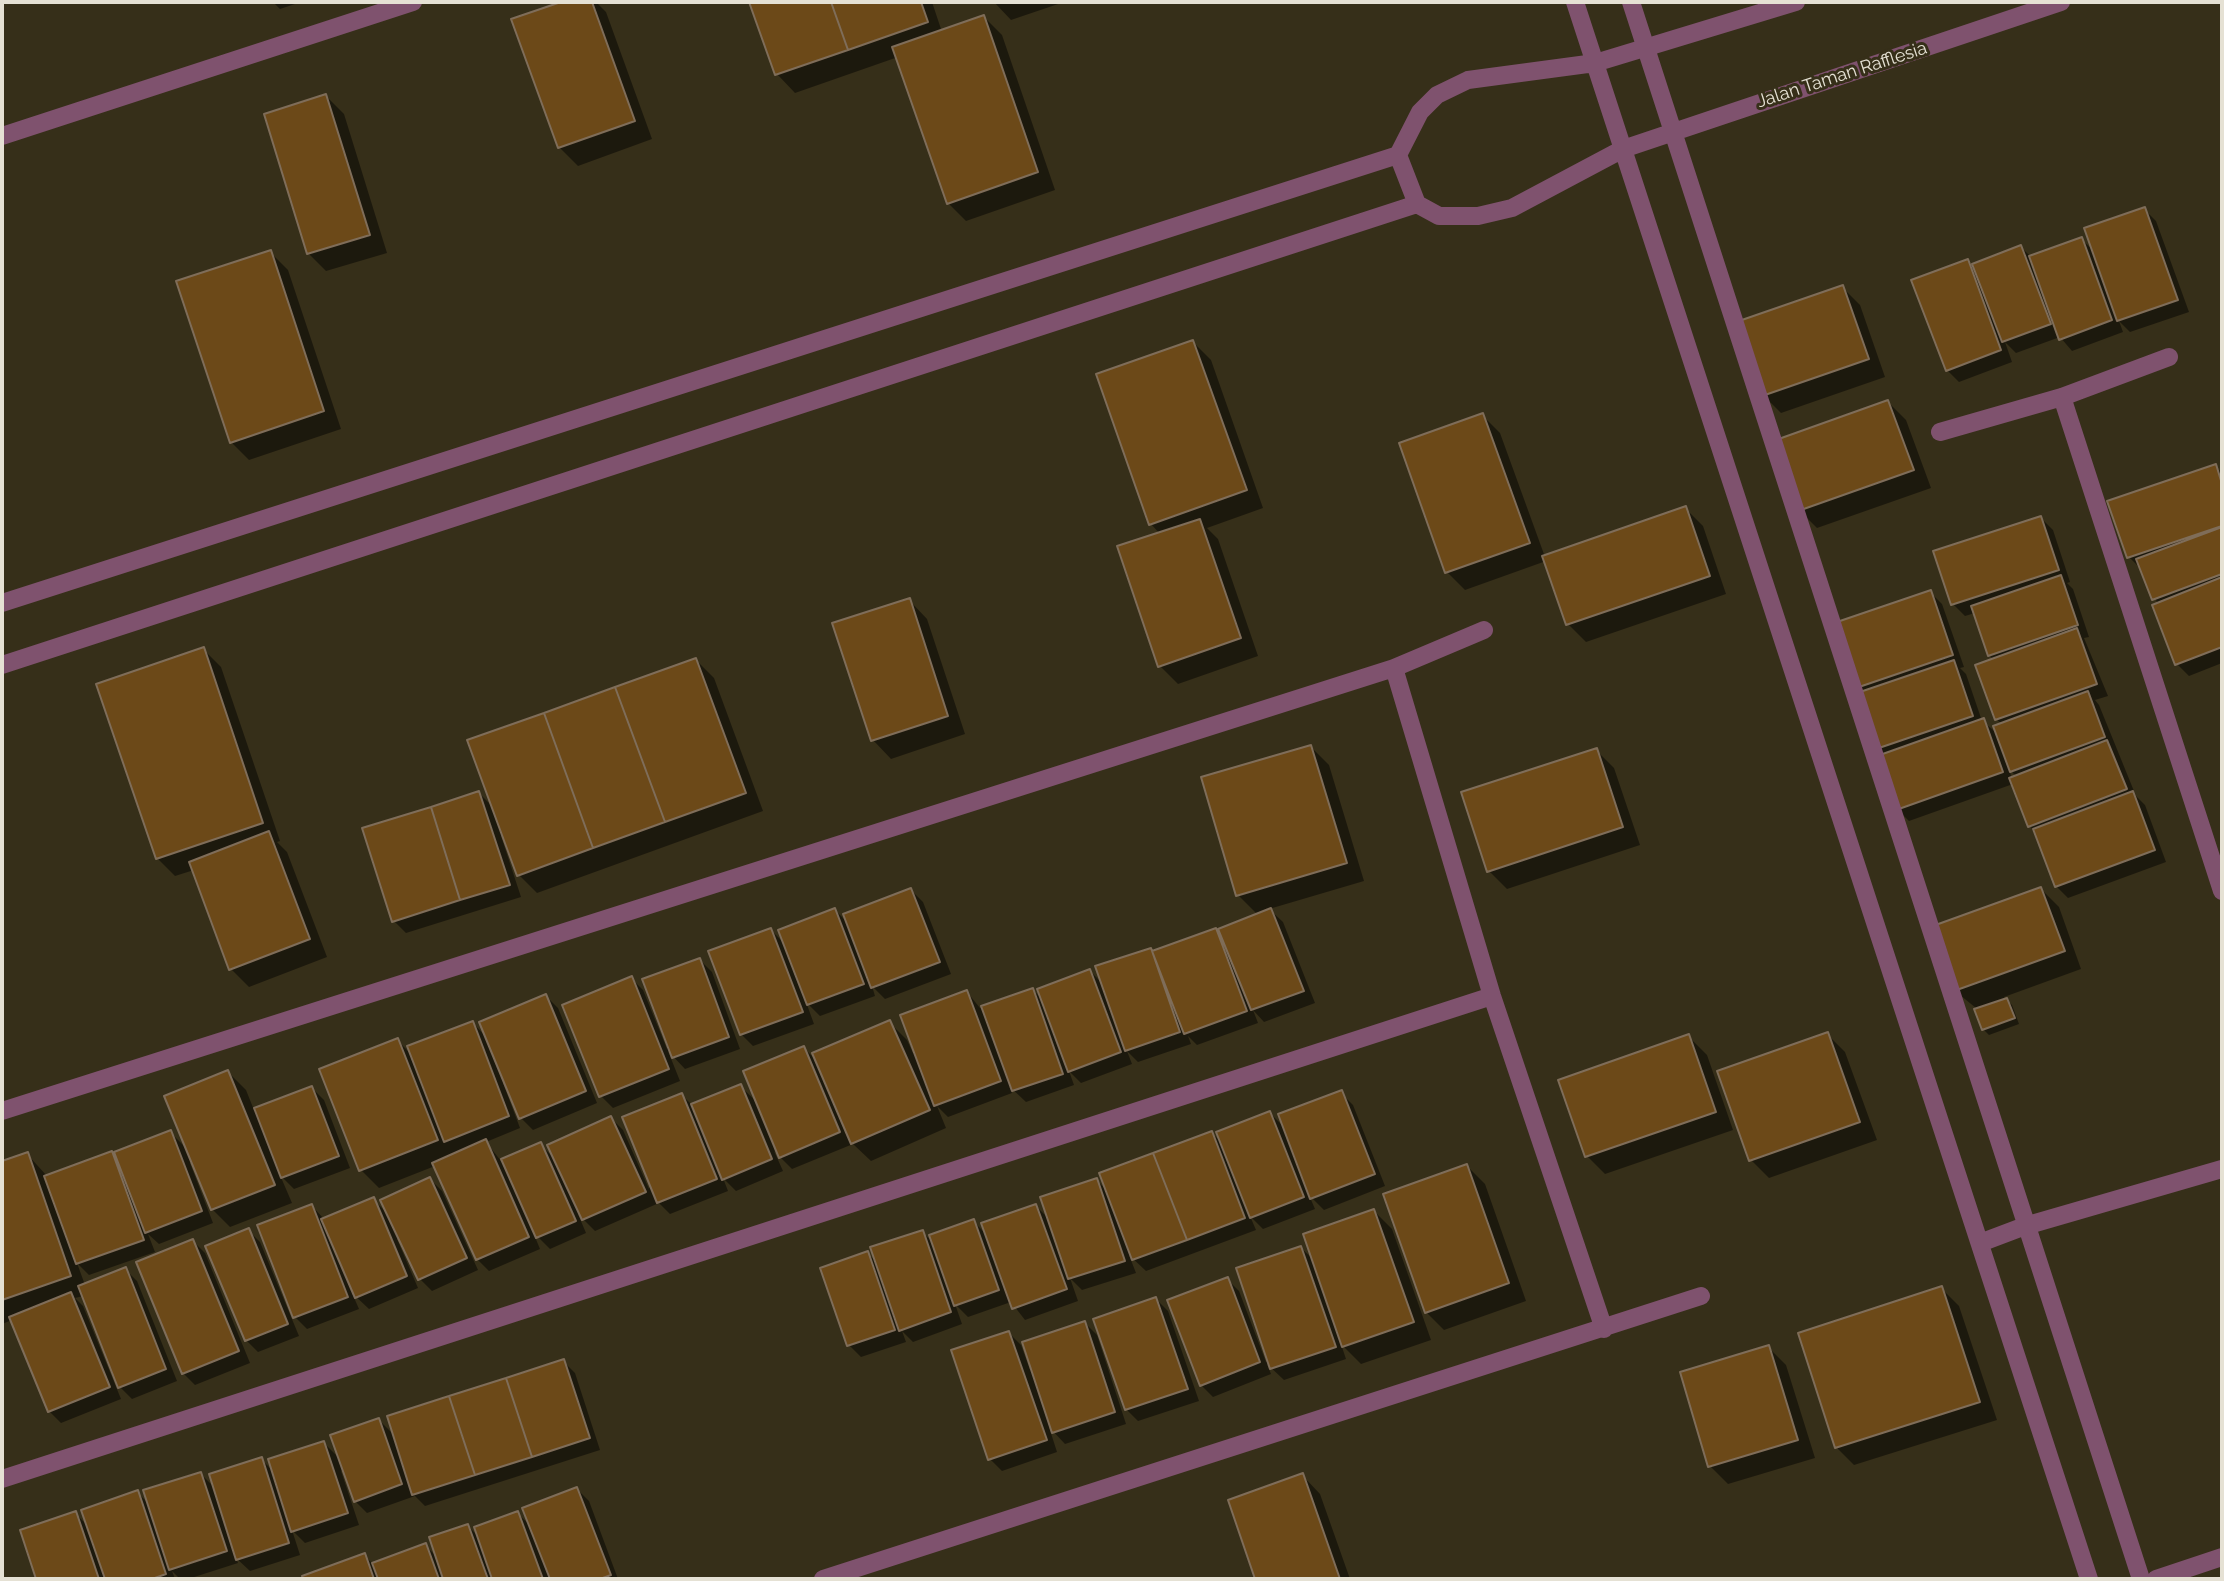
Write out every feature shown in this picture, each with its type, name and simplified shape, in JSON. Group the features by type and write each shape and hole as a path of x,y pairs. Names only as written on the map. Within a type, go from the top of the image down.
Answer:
{"street":[{"path":"2,136 413,2"},
{"path":"1575,2 2089,1579"},
{"path":"1631,2 2141,1579"},
{"path":"2,603 1398,155 1420,112 1437,94 1468,79 1595,62 1796,2"},
{"name":"Jalan Taman Rafflesia","path":"1417,204 1439,216 1478,216 1512,208 1623,149 2061,2"},
{"path":"2,665 1417,204 1398,155"},
{"path":"1940,432 2062,397 2169,357"},
{"path":"2062,397 2222,891"},
{"path":"2,1111 1394,668 1484,630"},
{"path":"1394,668 1492,996 1604,1329"},
{"path":"2,1479 1492,996"},
{"path":"1980,1243 2025,1226 2222,1169"},
{"path":"823,1579 1701,1296"},
{"path":"2156,1579 2222,1557"}],"building":[{"path":"561,2 592,2 635,121 558,148 511,19"},
{"path":"749,2 831,2 848,50 775,75"},
{"path":"831,2 921,2 928,22 848,50"},
{"path":"984,15 1038,172 947,204 892,47"},
{"path":"326,94 370,235 307,254 264,114"},
{"path":"2145,207 2178,300 2117,321 2084,228"},
{"path":"2082,237 2112,320 2059,340 2029,256"},
{"path":"2021,245 2051,324 2002,342 1972,264"},
{"path":"271,250 324,411 230,443 176,281"},
{"path":"1968,259 2001,350 1946,371 1911,280"},
{"path":"1843,285 1869,359 1762,396 1736,322"},
{"path":"1193,340 1247,490 1149,525 1096,374"},
{"path":"1888,400 1914,470 1798,511 1773,441"},
{"path":"1483,413 1530,543 1445,573 1399,443"},
{"path":"2216,464 2222,484 2222,526 2127,558 2107,501"},
{"path":"1686,506 1710,576 1566,625 1542,556"},
{"path":"2041,516 2059,570 1951,605 1933,551"},
{"path":"1200,519 1241,638 1158,667 1117,546"},
{"path":"2222,527 2222,574 2152,600 2136,559"},
{"path":"2061,575 2078,625 1988,656 1971,606"},
{"path":"2222,577 2222,647 2175,665 2152,605"},
{"path":"1931,590 1953,655 1856,688 1834,623"},
{"path":"910,598 948,716 871,741 832,623"},
{"path":"2077,628 2097,684 1995,720 1975,665"},
{"path":"204,647 263,823 156,859 96,684"},
{"path":"696,658 746,793 665,822 615,687"},
{"path":"1954,660 1973,716 1873,750 1854,694"},
{"path":"615,687 665,822 593,848 544,713"},
{"path":"2088,691 2105,737 2010,772 1993,726"},
{"path":"544,713 593,848 517,876 467,740"},
{"path":"1984,718 2003,772 1896,810 1877,756"},
{"path":"2107,740 2127,789 2028,827 2009,778"},
{"path":"1311,745 1347,863 1236,896 1201,777"},
{"path":"1597,748 1623,827 1487,872 1461,792"},
{"path":"479,791 510,885 460,900 431,807"},
{"path":"2133,791 2155,850 2055,887 2033,829"},
{"path":"431,807 460,900 392,922 362,828"},
{"path":"269,831 310,939 229,970 189,862"},
{"path":"2041,887 2065,951 1954,991 1930,927"},
{"path":"911,888 940,962 871,988 843,914"},
{"path":"835,908 864,984 807,1005 778,930"},
{"path":"1271,908 1304,991 1251,1010 1218,929"},
{"path":"771,928 803,1012 740,1035 708,951"},
{"path":"1216,928 1247,1011 1184,1034 1152,951"},
{"path":"1151,948 1180,1032 1125,1051 1095,966"},
{"path":"700,958 729,1037 672,1058 642,979"},
{"path":"1090,969 1121,1052 1068,1072 1037,989"},
{"path":"632,976 669,1069 599,1097 562,1005"},
{"path":"1033,988 1063,1074 1012,1091 981,1006"},
{"path":"967,990 1001,1081 934,1106 900,1015"},
{"path":"546,994 586,1091 519,1119 479,1022"},
{"path":"2007,998 2015,1018 1982,1030 1974,1009"},
{"path":"890,1020 930,1110 851,1144 812,1053"},
{"path":"473,1021 509,1116 444,1142 407,1046"},
{"path":"1828,1032 1860,1122 1749,1161 1717,1071"},
{"path":"1689,1034 1716,1112 1585,1157 1558,1080"},
{"path":"398,1038 438,1140 359,1171 319,1069"},
{"path":"804,1046 840,1132 779,1158 743,1071"},
{"path":"228,1070 275,1185 211,1210 164,1096"},
{"path":"741,1084 772,1159 722,1180 691,1104"},
{"path":"312,1086 339,1156 281,1178 254,1108"},
{"path":"1342,1090 1375,1174 1310,1199 1278,1114"},
{"path":"682,1093 717,1179 657,1203 622,1117"},
{"path":"1270,1111 1304,1197 1250,1218 1216,1132"},
{"path":"611,1116 646,1192 582,1220 547,1145"},
{"path":"171,1130 202,1211 145,1233 114,1152"},
{"path":"1212,1131 1245,1218 1187,1240 1153,1153"},
{"path":"486,1139 529,1237 476,1260 432,1163"},
{"path":"541,1142 576,1221 536,1238 501,1159"},
{"path":"112,1151 144,1240 76,1264 44,1176"},
{"path":"28,1152 71,1276 2,1300 2,1161"},
{"path":"1153,1153 1187,1240 1132,1260 1099,1173"},
{"path":"1467,1164 1509,1283 1425,1313 1383,1194"},
{"path":"430,1177 467,1258 418,1280 380,1200"},
{"path":"1097,1178 1125,1261 1068,1279 1040,1197"},
{"path":"374,1197 407,1276 355,1298 321,1219"},
{"path":"312,1204 348,1297 293,1318 257,1225"},
{"path":"1036,1204 1067,1289 1012,1309 981,1223"},
{"path":"1374,1209 1414,1322 1342,1347 1303,1234"},
{"path":"974,1219 999,1290 954,1306 929,1235"},
{"path":"249,1228 288,1324 245,1341 205,1246"},
{"path":"923,1230 951,1312 899,1331 870,1247"},
{"path":"193,1239 239,1351 182,1374 136,1262"},
{"path":"1301,1246 1336,1347 1270,1369 1236,1268"},
{"path":"868,1251 895,1330 847,1346 820,1268"},
{"path":"126,1267 166,1369 118,1388 78,1286"},
{"path":"1228,1277 1260,1362 1200,1386 1167,1300"},
{"path":"1942,1286 1980,1402 1835,1448 1798,1333"},
{"path":"71,1292 110,1387 48,1412 9,1317"},
{"path":"1156,1297 1188,1389 1125,1410 1093,1319"},
{"path":"1085,1321 1115,1412 1052,1433 1022,1342"},
{"path":"1009,1331 1047,1440 988,1460 951,1350"},
{"path":"1769,1345 1798,1440 1708,1467 1680,1372"},
{"path":"564,1359 590,1438 532,1457 506,1378"},
{"path":"506,1378 532,1457 475,1475 449,1396"},
{"path":"449,1396 475,1475 412,1495 387,1416"},
{"path":"379,1418 402,1484 354,1502 330,1435"},
{"path":"324,1441 348,1513 291,1532 268,1459"},
{"path":"262,1457 289,1543 236,1560 209,1474"},
{"path":"201,1472 227,1551 169,1570 143,1490"},
{"path":"1303,1473 1340,1579 1255,1579 1228,1500"},
{"path":"577,1487 611,1575 600,1579 550,1579 522,1508"},
{"path":"138,1490 166,1574 152,1579 105,1579 81,1510"},
{"path":"76,1511 99,1579 36,1579 20,1530"},
{"path":"518,1511 543,1579 492,1579 474,1527"},
{"path":"468,1524 488,1579 443,1579 429,1537"},
{"path":"426,1543 439,1579 378,1579 372,1563"},
{"path":"365,1553 374,1579 303,1579 302,1576"}]}
